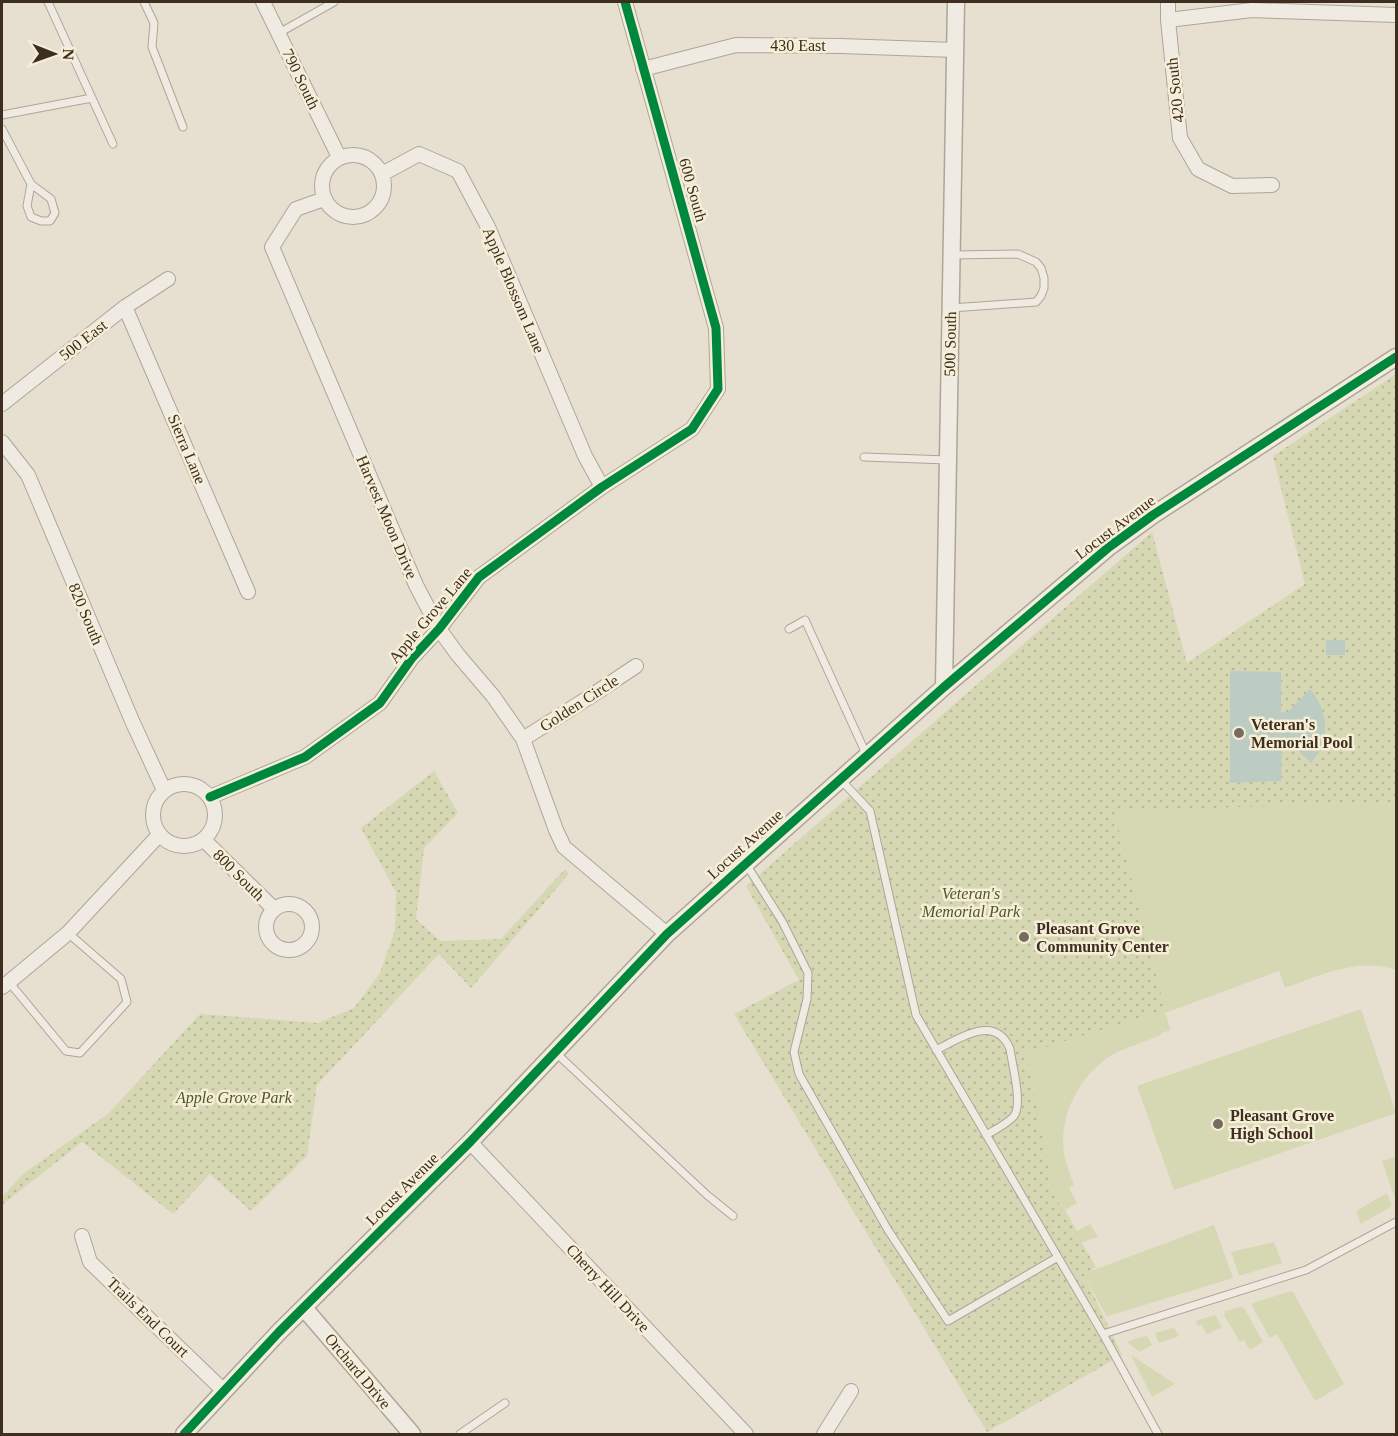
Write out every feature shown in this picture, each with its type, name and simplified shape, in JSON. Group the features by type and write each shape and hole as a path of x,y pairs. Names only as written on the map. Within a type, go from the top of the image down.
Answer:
{"street":[{"name":"790 South","path":"263,2 339,157"},
{"name":"600 South","path":"625,2 716,328 718,389"},
{"name":"500 South","path":"944,687 956,2"},
{"name":"420 South","path":"1168,2 1180,138 1198,169 1232,186 1272,185"},
{"path":"1168,20 1252,10 1396,15"},
{"name":"430 East","path":"643,69 736,45 830,45 956,50"},
{"path":"359,154 369,158 382,174 384,193 374,210 366,215 356,217 337,213 329,207 324,198 323,177 326,169 339,157 359,154"},
{"name":"Apple Blossom Lane","path":"382,174 419,154 458,171 488,227 585,456 602,486"},
{"name":"Harvest Moon Drive","path":"324,198 296,209 272,247 416,585 439,629 493,696 523,739 564,847 667,934"},
{"name":"500 East","path":"2,404 125,307 168,279"},
{"name":"Sierra Lane","path":"125,307 248,592"},
{"name":"Locust Avenue","path":"184,1434 279,1332 470,1142 667,934 944,687 1109,548 1144,522 1396,357"},
{"name":"Apple Grove Lane","path":"210,797 305,757 380,703 412,658 439,629 479,577 602,486 692,429 718,389"},
{"name":"820 South","path":"2,442 28,475 133,723 164,790"},
{"name":"Golden Circle","path":"523,739 636,666"},
{"path":"187,783 202,789 210,797 215,819 211,831 204,840 193,846 182,847 167,842 159,835 152,820 152,809 164,790 176,784 187,783"},
{"path":"5,985 68,933 159,835"},
{"name":"800 South","path":"204,840 274,909"},
{"name":"Cherry Hill Drive","path":"470,1142 746,1434"},
{"name":"Trails End Court","path":"82,1236 90,1262 224,1391"},
{"name":"Orchard Drive","path":"304,1308 412,1434"},
{"path":"824,1434 850,1391"}],"lane":[{"path":"48,2 113,144"},
{"path":"144,2 154,23 152,47 183,127"},
{"path":"279,33 334,2"},
{"path":"2,115 92,98"},
{"path":"2,129 31,184 51,199 55,213 50,220 41,221 31,217 27,206 31,184"},
{"path":"951,308 1036,302 1044,288 1041,268 1036,262 1018,254 952,255"},
{"path":"864,457 948,460"},
{"path":"789,628 805,620 867,756"},
{"path":"840,780 870,811 916,1015 1103,1334 1158,1434"},
{"path":"746,864 782,921 808,974 807,999 794,1052 799,1074 888,1230 948,1322 1058,1257"},
{"path":"5,985 66,1051 80,1053 127,1002 121,979 68,933"},
{"path":"936,1050 980,1030 995,1033 1004,1038 1007,1043 1010,1049 1017,1097 1016,1111 1005,1123 986,1135"},
{"path":"555,1052 707,1195 733,1216"},
{"path":"1103,1334 1306,1270 1396,1222"},
{"path":"460,1434 505,1403"}],"green space":[{"name":"Veteran's Memorial Park","path":"1396,374 1396,802 1114,811 1165,1010 1026,1053 1054,1195 1096,1267 1084,1275 1122,1355 987,1432 734,1014 799,980 746,886 1152,532 1187,663 1305,584 1273,456"},
{"path":"1396,658 1396,970 1368,966 1340,969 1285,988 1279,971 1165,1013 1171,1030 1117,1052 1104,1060 1082,1083 1068,1111 1064,1127 1065,1158 1074,1185 1069,1188 1077,1203 1065,1210 1077,1231 1090,1224 1098,1237 1080,1243 1053,1195 870,785"},
{"name":"Apple Grove Park","path":"434,771 458,813 424,848 416,919 440,941 501,939 565,869 569,874 471,988 439,954 317,1085 307,1156 251,1211 210,1174 173,1214 82,1142 2,1205 2,1197 23,1174 109,1113 200,1014 318,1023 354,1008 380,973 395,930 396,892 361,828"},
{"path":"1361,1009 1396,1113 1174,1190 1137,1086"},
{"path":"1396,1156 1396,1202 1382,1161"},
{"path":"1387,1193 1392,1206 1361,1224 1356,1211"},
{"path":"1214,1225 1233,1278 1106,1315 1083,1274"},
{"path":"1274,1242 1282,1263 1239,1275 1231,1252"},
{"path":"1291,1291 1344,1384 1315,1401 1277,1334 1270,1338 1252,1306 1253,1303"},
{"path":"1244,1308 1263,1342 1250,1350 1244,1340 1240,1342 1224,1315 1225,1311"},
{"path":"1214,1315 1222,1327 1207,1334 1201,1324 1198,1326 1196,1321"},
{"path":"1174,1328 1179,1336 1159,1343 1155,1333"},
{"path":"1145,1336 1152,1345 1140,1352 1128,1343 1129,1341"},
{"path":"1131,1355 1175,1384 1152,1397"}],"shaded area":[{"path":"1326,640 1345,640 1345,655 1326,655"},
{"path":"1230,671 1281,672 1281,712 1288,712 1310,689 1321,707 1325,726 1322,745 1311,763 1287,740 1282,740 1281,781 1230,783"}],"cycle path":[{"path":"210,797 305,757 380,703 412,658 439,629 479,577 602,487 692,429 718,389 716,328 625,2"},
{"path":"184,1434 279,1332 470,1142 667,934 944,687 1109,547 1153,515 1396,357"}],"place":[{"name":"Veteran's Memorial Pool","path":"1239,733"},
{"name":"Pleasant Grove Community Center","path":"1024,937"},
{"name":"Pleasant Grove High School","path":"1218,1124"}]}
